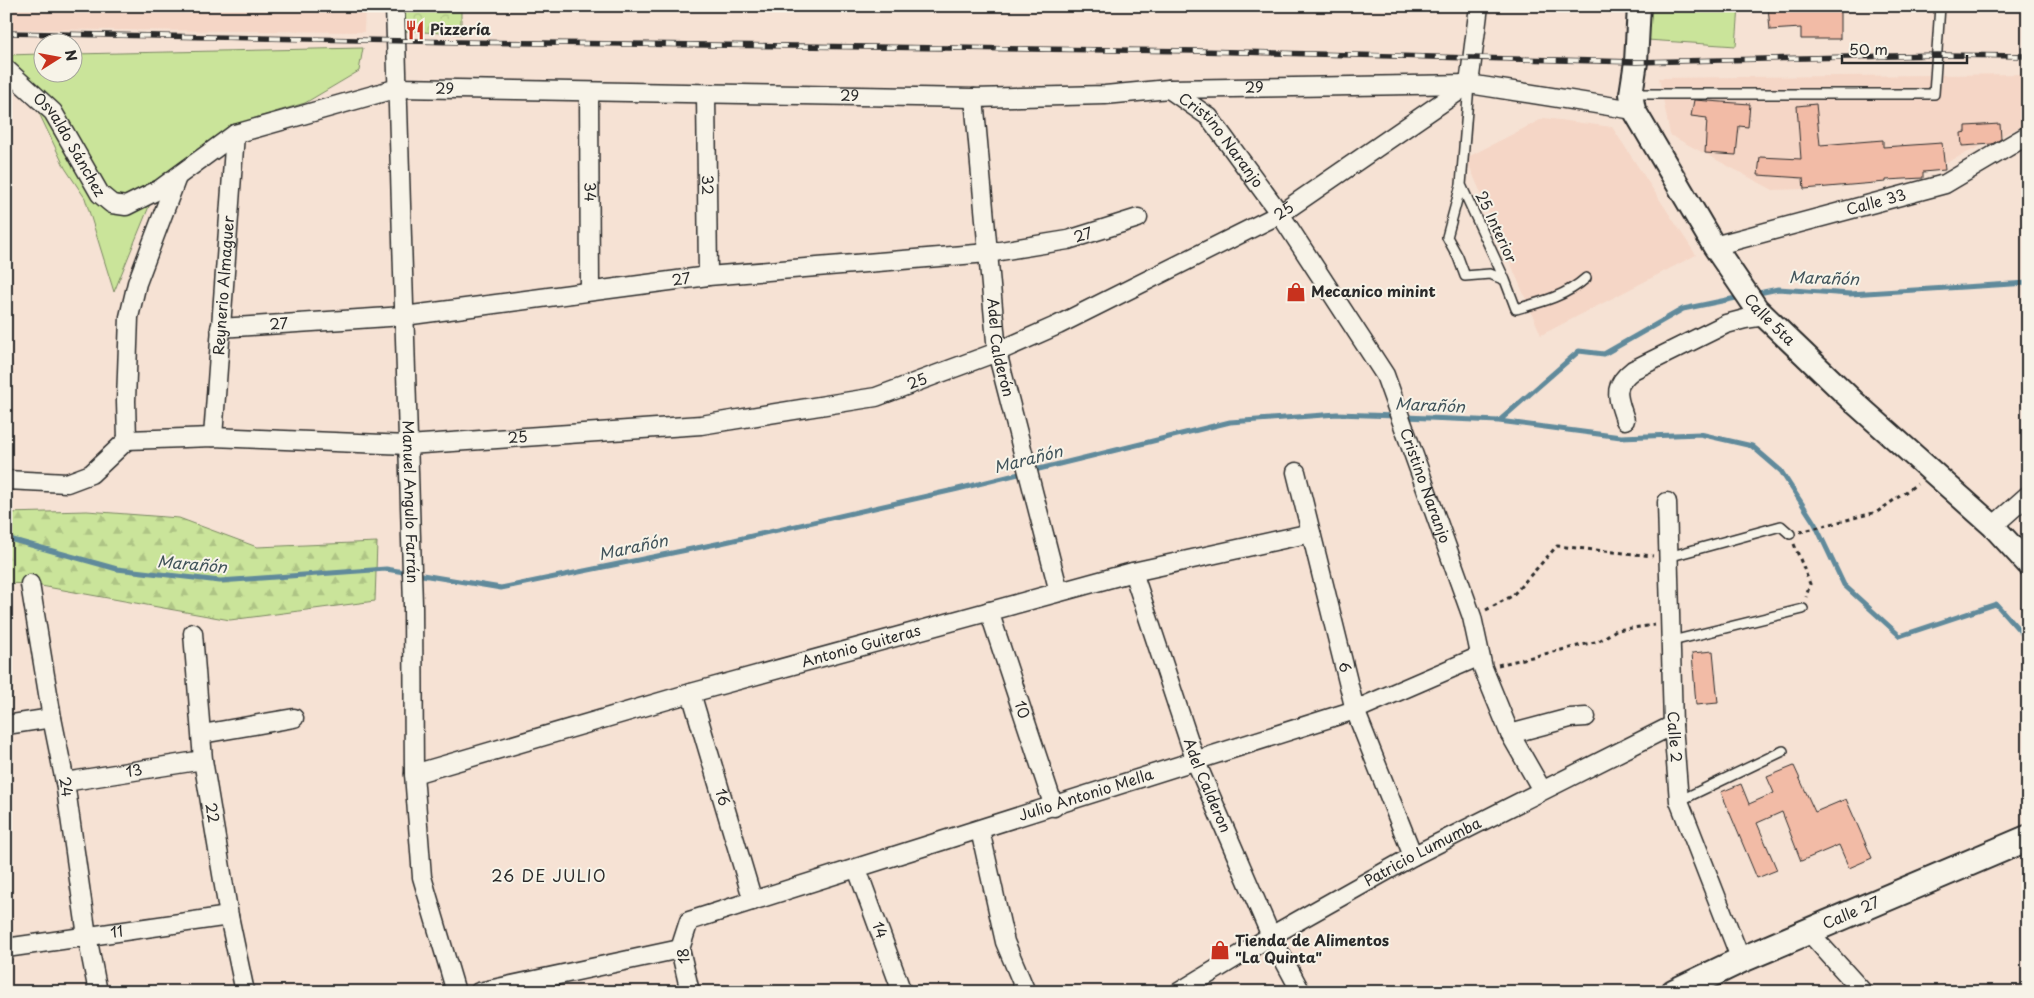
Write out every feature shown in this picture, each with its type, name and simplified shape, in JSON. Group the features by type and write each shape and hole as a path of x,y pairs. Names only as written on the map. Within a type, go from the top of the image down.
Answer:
{"main road":[{"name":"Calle 27","path":"1674,992 1741,960 2028,838"}],"street":[{"name":"Manuel Angulo Farrán","path":"395,6 413,605 414,774 422,877 456,992"},
{"path":"1479,6 1469,84 1632,102 1639,6"},
{"name":"Osvaldo Sánchez","path":"6,68 53,112 100,194 112,204 126,206 160,189 235,134"},
{"name":"29","path":"235,134 398,88 974,98 1105,95 1169,89 1469,84"},
{"name":"25","path":"127,440 213,437 408,445 701,425 876,397 997,352 1058,325 1280,214 1469,84"},
{"name":"Cristino Naranjo","path":"1169,89 1209,117 1280,214 1385,376 1472,617 1481,662 1510,734 1542,790"},
{"name":"34","path":"589,92 590,291"},
{"name":"32","path":"706,94 708,276"},
{"name":"Adel Calderón","path":"974,98 997,352 1059,592"},
{"name":"Calle 5ta","path":"1632,102 1714,246 1761,313 1854,402 1992,526 2028,564"},
{"name":"Reynerio Almaguer","path":"213,437 235,134"},
{"name":"Calle 33","path":"1714,246 1945,184 2028,135"},
{"path":"6,480 67,483 91,474 127,440 126,401 129,316 137,282 177,177"},
{"name":"27","path":"220,328 404,316 708,276 988,253 1068,240 1138,218"},
{"path":"1626,420 1617,392 1622,379 1633,370 1726,324 1761,313"},
{"name":"6","path":"1296,472 1356,710 1414,856"},
{"path":"1992,526 2028,494"},
{"name":"Calle 2","path":"1667,502 1673,725 1679,801 1741,960"},
{"name":"Antonio Guiteras","path":"414,774 691,693 1133,572 1311,534"},
{"name":"Adel Calderon","path":"1133,572 1196,762 1271,936 1301,992"},
{"name":"24","path":"30,584 52,718 65,782 87,936 98,992"},
{"name":"10","path":"989,611 1054,807"},
{"name":"22","path":"193,633 203,760 229,916 245,992"},
{"name":"Julio Antonio Mella","path":"688,921 1054,807 1356,710 1481,662"},
{"name":"16","path":"691,693 753,901"},
{"path":"1510,734 1570,718 1586,717"},
{"path":"6,725 52,718"},
{"path":"202,734 294,718"},
{"name":"Patricio Lumumba","path":"1179,992 1271,936 1414,856 1673,725"},
{"name":"13","path":"65,782 203,760"},
{"path":"980,830 1005,942 1026,992"},
{"name":"14","path":"857,869 902,992"},
{"name":"11","path":"6,948 229,916"},
{"name":"18","path":"688,921 680,949 690,992"},
{"path":"1808,932 1862,992"},
{"path":"479,992 680,949"}],"lane":[{"path":"1632,102 1934,94 1940,6"},
{"name":"25 Interior","path":"1469,84 1461,185 1447,237 1458,257 1465,276 1490,274 1505,280"},
{"name":"25 Interior","path":"1461,185 1516,308 1540,302 1574,289 1586,278"},
{"path":"1668,557 1781,526 1790,534"},
{"path":"1672,642 1803,608"},
{"path":"1679,801 1784,750"}],"path":[{"path":"1803,608 1810,584 1790,534 1876,512 1934,472"},
{"path":"1472,617 1512,596 1557,546 1668,557"},
{"path":"1481,662 1599,641 1616,630 1671,624"}],"shaded area":[{"path":"6,6 365,6 364,32 6,29"},
{"path":"2028,74 2028,123 1948,162 1804,189 1773,190 1670,135 1659,78"},
{"path":"1544,118 1612,127 1696,255 1541,335 1466,158"}],"green space":[{"path":"403,6 461,6 461,34 404,31"},
{"path":"1649,6 1739,7 1736,46 1647,40"},
{"path":"363,48 359,71 305,103 255,118 159,182 114,292 85,198 65,168 39,113 6,80 6,55 32,54 32,82 82,82 82,54"},
{"path":"87,511 179,518 257,547 377,542 375,601 230,620 30,584 6,583 6,513"}],"building":[{"path":"1768,6 1840,6 1840,39 1801,39 1801,28 1770,30"},
{"path":"1694,100 1750,104 1748,127 1739,126 1736,155 1705,153 1707,118 1691,116"},
{"path":"1816,104 1820,145 1883,140 1883,147 1942,143 1945,170 1923,172 1923,178 1804,189 1803,178 1758,175 1760,157 1801,159 1797,106"},
{"path":"2000,124 2001,139 1992,144 1962,146 1961,133 1966,132 1966,126"},
{"path":"1713,651 1718,703 1696,705 1692,653"},
{"path":"1794,766 1815,812 1846,799 1872,858 1849,868 1839,845 1801,861 1782,812 1757,823 1777,870 1757,878 1721,792 1741,784 1749,804 1774,793 1767,777"}],"waterway":[{"name":"Marañón","path":"1754,294 1778,289 1850,294 2028,283"},
{"name":"Marañón","path":"1405,417 1499,421 1579,351 1604,354 1683,309 1741,297"},
{"name":"Marañón","path":"6,538 117,569 220,581 386,569 501,588 721,543 958,489 1230,422 1337,414 1396,416"},
{"path":"1499,421 1621,437 1700,434 1752,446 1781,471 1815,524 1844,585 1900,636 1996,604 2028,640"}],"railway":[{"path":"6,33 458,42 1198,51 1636,62 1937,55 2028,56"}],"place":[{"name":"Pizzería","path":"415,30"},
{"name":"Mecanico minint","path":"1296,292"},
{"name":"Tienda de Alimentos \"La Quinta\"","path":"1220,950"}],"district":[{"name":"26 DE JULIO","path":"549,876"}]}
